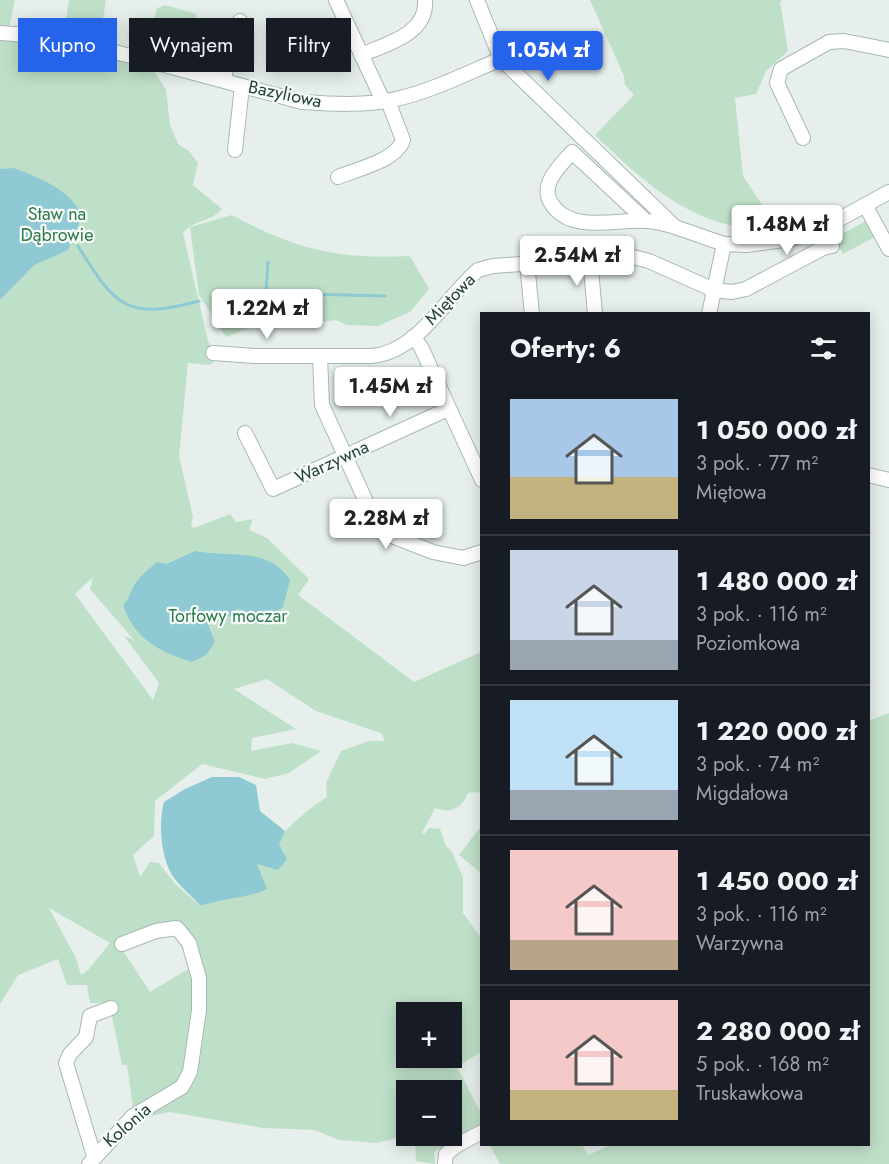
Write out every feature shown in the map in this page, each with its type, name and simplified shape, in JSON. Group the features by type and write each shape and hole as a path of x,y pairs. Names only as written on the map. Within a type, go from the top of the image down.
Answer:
{"street":[{"path":"336,0 403,140 401,146 392,154 338,177"},
{"path":"361,55 414,30 422,18 424,0"},
{"path":"477,0 501,59 675,227"},
{"name":"Bazyliowa","path":"0,33 30,34 59,39 302,102 386,101 411,95 501,59"},
{"path":"803,138 777,83 781,69 829,42 844,41 889,50"},
{"name":"Bazyliowa","path":"223,80 225,72"},
{"path":"235,150 243,86"},
{"path":"646,220 572,152 553,173 548,185 548,199 555,210 566,218 599,222 646,220 675,227 724,244 791,239 827,226 889,192"},
{"path":"865,205 889,249"},
{"path":"709,312 724,244"},
{"path":"714,290 732,292 746,289 823,248 832,246"},
{"name":"Miętowa","path":"213,353 320,356 387,353 413,337 478,270 527,263 638,257 714,290"},
{"path":"590,258 595,312"},
{"path":"527,263 531,312"},
{"path":"413,337 421,347 480,476"},
{"path":"320,356 322,405 343,456 374,519 392,536 454,558 480,552"},
{"name":"Warzywna","path":"245,433 273,489 448,409"},
{"path":"870,475 889,480"},
{"name":"Kolonia","path":"91,1160 133,1116 152,1102 182,1087 190,1072 199,1010 199,978 194,954 177,928 156,931 122,944"},
{"path":"91,1160 66,1064 70,1054 86,1037 90,1016 111,1008"},
{"path":"445,1164 446,1154 459,1143 480,1133"}],"green space":[{"path":"0,0 15,0 9,28 0,28"},
{"path":"69,0 106,0 103,18 66,18"},
{"path":"590,0 783,0 780,2 788,51 766,71 756,94 735,98 743,176 772,220 782,227 754,229 728,225 703,216 656,189 595,135 634,95 625,85 624,76"},
{"path":"164,5 197,14 196,18 154,18 157,9"},
{"path":"0,37 18,40 18,72 117,72 117,56 129,60 129,72 155,72 166,90 170,125 178,144 189,151 198,163 193,185 222,209 183,233 208,341 217,358 210,365 188,363 179,456 193,517 191,526 194,528 230,514 236,522 253,519 249,530 267,538 309,579 298,595 414,682 480,652 480,792 468,793 455,809 435,808 422,833 424,834 429,828 440,829 446,846 452,852 463,877 463,913 480,937 480,1053 462,1064 462,1002 396,1002 396,1068 458,1068 480,1111 480,1126 462,1136 462,1080 396,1080 396,1139 376,1143 339,1140 315,1130 263,1128 170,1112 146,1117 120,1139 118,1136 158,1105 176,1099 156,1096 133,1108 127,1065 122,1065 111,1011 102,1003 90,1003 87,985 67,985 58,959 18,975 0,1004","holes":["93,577 90,589 134,640 124,636 159,683 153,700 75,594","267,679 316,711 381,733 385,741 369,741 341,751 326,783 327,797 308,810 285,831 278,845 257,864 266,889 201,906 176,885 159,863 150,862 140,877 133,855 154,836 155,801 202,764 265,779 289,773 321,751 292,743 251,751 252,738 296,729 234,689","49,908 110,943 88,970 81,975 76,958","153,930 173,933 193,966 150,992 116,940"]},
{"path":"232,215 276,236 318,250 361,256 410,256 429,289 410,312 378,326 347,325 336,320 268,329 260,323 226,337 199,295 190,227"},
{"path":"866,221 875,237 843,254 834,238"},
{"path":"889,713 889,1164 500,1164 491,1146 583,1146 588,1155 608,1146 870,1146 870,720"},
{"path":"480,827 480,872 459,855"},
{"path":"415,1146 444,1146 434,1152 435,1164 416,1161"}],"water":[{"path":"14,168 44,180 62,192 77,207 82,216 68,250 34,265 0,300 0,169"},
{"path":"195,551 259,558 281,569 290,580 283,607 268,618 237,609 229,617 222,611 213,614 209,627 215,642 206,655 192,662 159,649 141,635 128,617 123,605 137,581 157,562 167,564"},
{"path":"212,777 239,777 256,785 260,811 285,831 279,845 287,859 278,870 257,864 267,889 201,906 178,883 168,867 163,849 161,820 164,802 185,789"}],"waterway":[{"path":"78,246 102,283 125,304 155,309 199,301"},
{"path":"266,293 268,262"},
{"path":"213,298 266,293 385,296"}],"park label":[{"name":"Staw na Dąbrowie","path":"57,224"},
{"name":"Torfowy moczar","path":"228,616"}]}
